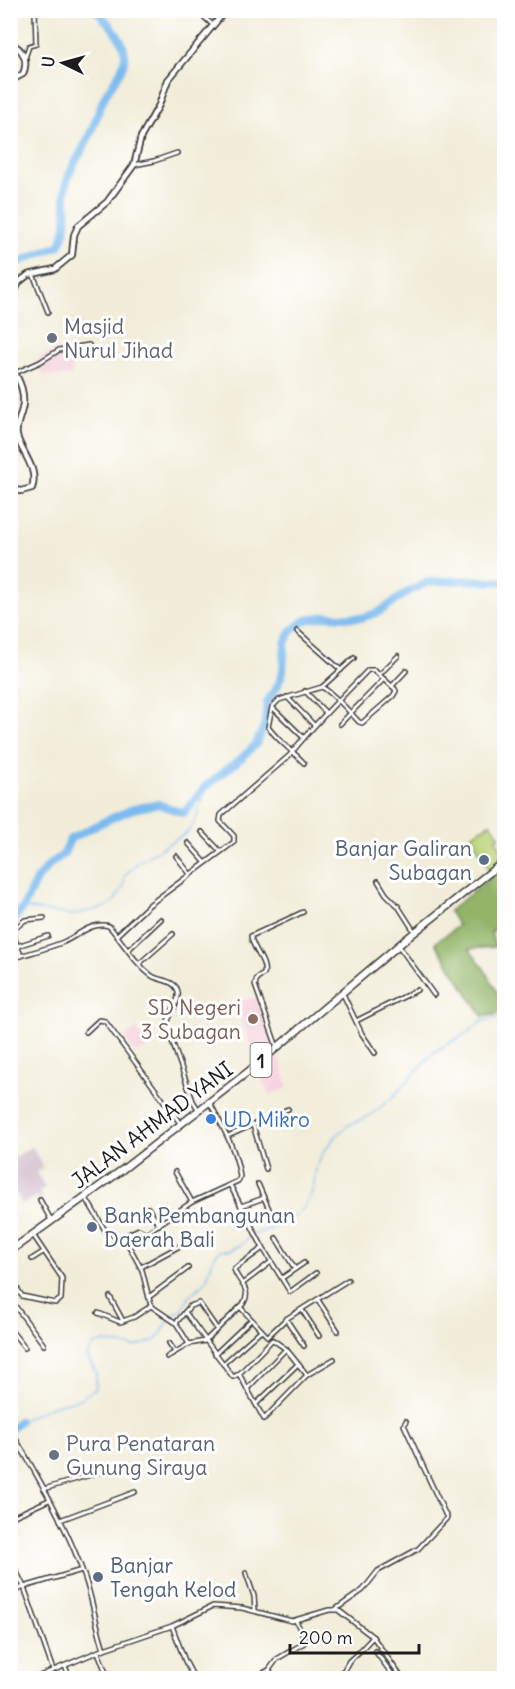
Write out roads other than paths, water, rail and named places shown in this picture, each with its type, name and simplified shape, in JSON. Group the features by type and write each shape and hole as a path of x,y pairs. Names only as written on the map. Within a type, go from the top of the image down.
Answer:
{"highway":[{"name":"JALAN AHMAD YANI","path":"10,1251 52,1222 209,1102 398,945 504,861"}],"street":[{"path":"10,81 23,74 28,46 36,44 34,10"},
{"path":"196,10 213,25"},
{"path":"10,303 17,284 33,274 49,272 72,255 74,235 78,226 107,202 134,165 141,137 159,105 165,84 226,10"},
{"path":"10,43 20,48 25,58"},
{"path":"134,165 177,153"},
{"path":"33,274 48,312"},
{"path":"15,373 40,362 59,350 89,345"},
{"path":"10,365 24,399 16,435 28,458 33,485 25,491 10,489"},
{"path":"297,631 341,670"},
{"path":"379,675 398,656"},
{"path":"304,763 268,727 272,707 279,700 322,687 354,658"},
{"path":"117,934 149,905 235,839 220,821 221,815 293,751 314,725 338,701 368,670 379,675 396,690 395,694 365,722 361,723 338,701 322,687"},
{"path":"392,686 406,672"},
{"path":"340,724 383,680"},
{"path":"305,692 326,713"},
{"path":"287,697 314,725"},
{"path":"272,707 304,738"},
{"path":"202,832 220,851"},
{"path":"188,843 205,862"},
{"path":"176,856 190,874"},
{"path":"378,881 415,932"},
{"path":"277,1047 255,985 257,978 264,974 265,967 253,945 251,936 303,912"},
{"path":"21,956 12,931 25,920 44,918"},
{"path":"128,950 161,919"},
{"path":"11,959 64,942 89,927 110,926 150,975 173,984 178,990 178,998 168,1019 167,1027 191,1096 198,1109"},
{"path":"140,963 173,934"},
{"path":"17,946 48,936"},
{"path":"398,945 434,995"},
{"path":"356,1021 417,990"},
{"path":"342,993 362,1034 375,1053"},
{"path":"86,1032 99,1020 105,1021 180,1123"},
{"path":"85,1197 112,1242 139,1229 146,1233 192,1202 238,1181 240,1177 228,1136 209,1102"},
{"path":"228,1136 288,1109"},
{"path":"253,1125 266,1169"},
{"path":"175,1172 192,1202"},
{"path":"258,1184 272,1216 284,1214"},
{"path":"230,1185 263,1248 290,1292 316,1273"},
{"path":"241,1206 264,1198"},
{"path":"40,1200 52,1222"},
{"path":"148,1208 159,1225"},
{"path":"10,1277 20,1294 26,1297 55,1303 60,1301 63,1281 33,1235"},
{"path":"123,1235 141,1267 151,1305 175,1323 189,1344"},
{"path":"276,1238 295,1269"},
{"path":"141,1267 187,1242"},
{"path":"167,1357 189,1344 205,1341 240,1307 248,1294 234,1269 263,1248"},
{"path":"32,1259 43,1252"},
{"path":"242,1284 272,1262"},
{"path":"282,1278 304,1263"},
{"path":"149,1297 189,1268"},
{"path":"268,1336 286,1319 348,1280"},
{"path":"110,1297 123,1321"},
{"path":"10,1299 44,1345"},
{"path":"318,1300 338,1331"},
{"path":"175,1323 193,1304 199,1303 217,1329"},
{"path":"98,1313 116,1322 123,1321 151,1305"},
{"path":"240,1307 260,1331 286,1349 307,1375"},
{"path":"302,1310 319,1336"},
{"path":"185,1312 233,1377 239,1374 272,1340"},
{"path":"286,1319 304,1346"},
{"path":"215,1354 250,1320"},
{"path":"10,1329 25,1348"},
{"path":"223,1365 260,1331"},
{"path":"169,1343 175,1352"},
{"path":"247,1389 286,1349"},
{"path":"239,1374 264,1419 307,1375 334,1359"},
{"path":"256,1404 298,1364"},
{"path":"35,1678 104,1649 172,1626 213,1606 226,1605 255,1610 296,1621 336,1609 363,1590 378,1571 418,1549 447,1518 404,1425 406,1421"},
{"path":"12,1431 60,1520 82,1570 104,1649"},
{"path":"44,1489 123,1465"},
{"path":"60,1520 135,1492"},
{"path":"10,1518 49,1500"},
{"path":"10,1558 24,1587 54,1670"},
{"path":"10,1593 82,1570"},
{"path":"246,1573 254,1596 255,1610"},
{"path":"336,1609 373,1637 402,1678"},
{"path":"254,1678 269,1670 277,1659 304,1643 304,1637 296,1621"},
{"path":"172,1626 194,1678"},
{"path":"333,1678 344,1670 349,1660 373,1637"},
{"path":"375,1651 394,1678"},
{"path":"98,1652 108,1678"},
{"path":"65,1665 70,1678"},
{"path":"269,1670 275,1678"}],"waterway":[{"path":"10,265 59,246 66,227 65,193 69,175 88,139 104,98 123,66 125,56 122,43 115,31 96,10"},
{"path":"10,924 23,908 36,880 50,864 64,854 70,839 133,809 158,804 184,813 205,787 256,744 265,724 267,702 278,685 283,671 285,643 292,630 306,620 327,616 362,618 379,612 408,592 428,582 504,581"},
{"path":"23,908 72,915 106,907 114,901 123,888 125,875 140,861 188,832 197,816 205,787"},
{"path":"19,1421 55,1405 80,1399 96,1388 96,1373 87,1356 93,1345 104,1342 134,1347 157,1340 172,1316 182,1310 190,1296 206,1281 213,1259 220,1250 230,1250 241,1245 252,1235 287,1223 303,1209 313,1190 316,1168 324,1151 337,1135 347,1126 371,1115 393,1097 434,1052 467,1033 482,1021 504,1017"},
{"path":"10,1430 19,1421"}],"place":[{"name":"Masjid Nurul Jihad","path":"52,338"},
{"name":"Banjar Galiran Subagan","path":"484,860"},
{"name":"SD Negeri 3 Subagan","path":"253,1019"},
{"name":"UD Mikro","path":"211,1119"},
{"name":"Bank Pembangunan Daerah Bali","path":"92,1227"},
{"name":"Pura Penataran Gunung Siraya","path":"54,1455"},
{"name":"Banjar Tengah Kelod","path":"98,1577"}]}
